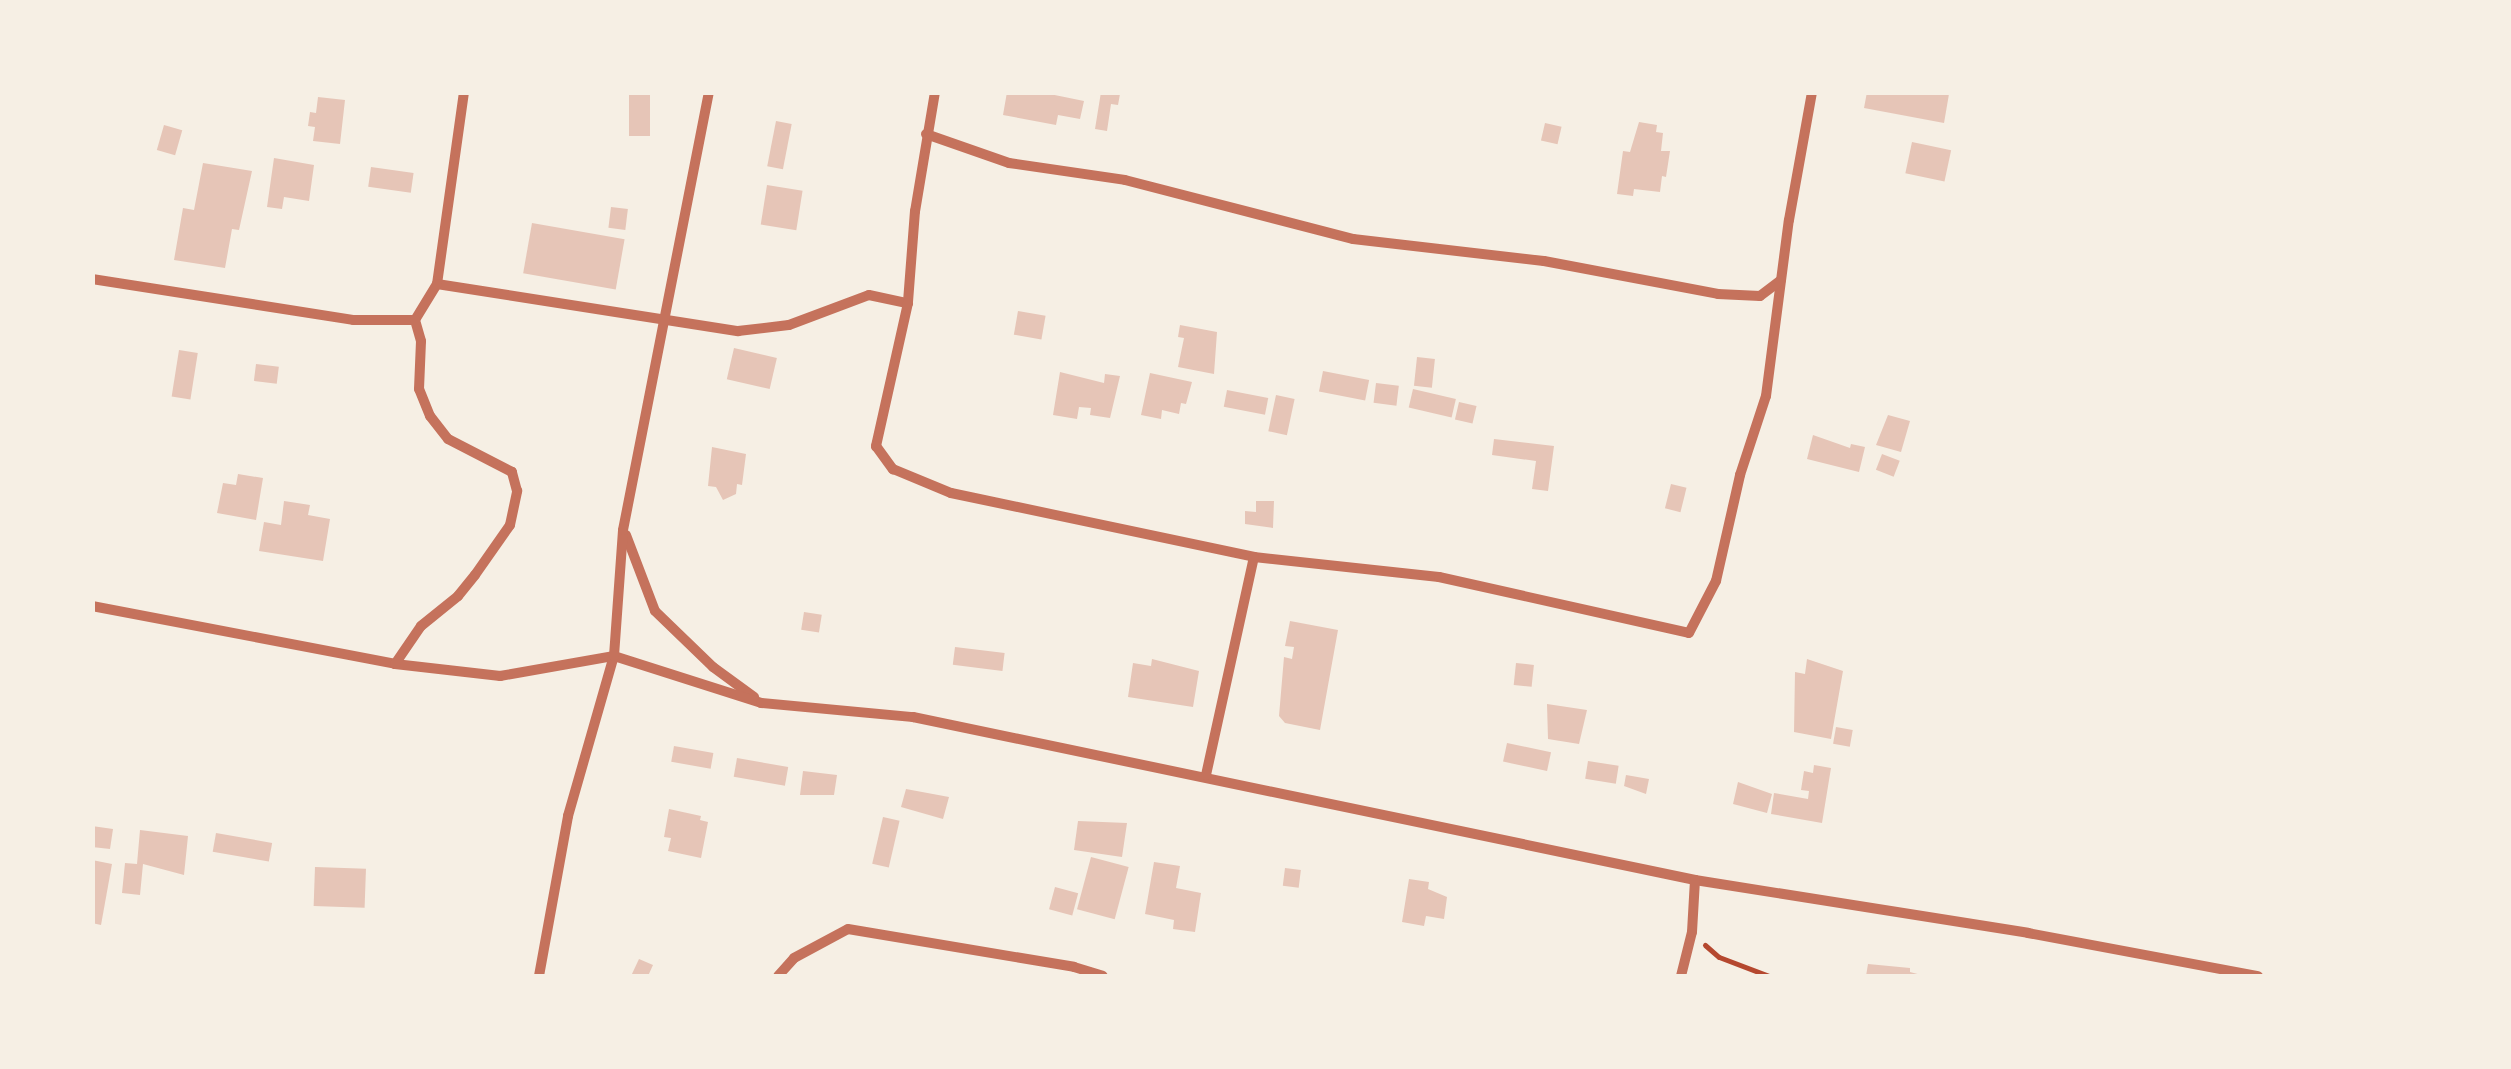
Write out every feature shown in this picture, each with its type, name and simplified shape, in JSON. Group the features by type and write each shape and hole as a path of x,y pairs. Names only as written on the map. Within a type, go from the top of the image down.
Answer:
{"street":[{"path":"394,664 421,626 475,575 510,524 517,491 512,472 448,439 430,416 419,389 421,341 415,320 437,284 464,92"},
{"path":"539,976 568,816 614,656 623,530 709,92"},
{"path":"935,92 926,134 908,303 876,446 893,468 951,493 1254,556 1439,577 1688,633 1716,581 1740,475 1766,396 1812,92"},
{"path":"926,134 1009,162 1125,180 1353,239 1544,261 1718,294 1760,296 1782,279"},
{"path":"92,279 353,320 415,320"},
{"path":"437,284 738,331 789,326 869,295 908,303"},
{"path":"623,530 656,611 713,667 762,702"},
{"path":"1206,775 1254,556"},
{"path":"92,606 394,664 500,676 614,656 762,702 913,717 1206,775 1695,880 2028,932 2258,976"},
{"path":"1681,976 1692,932 1695,880"},
{"path":"778,976 794,958 848,930 1074,967 1103,976"}],"path":[{"path":"1692,932 1718,957 1768,976"}],"building":[{"path":"629,92 650,92 650,136 629,136"},
{"path":"1007,92 1040,92 1084,101 1080,119 1058,115 1056,125 1003,115"},
{"path":"1101,92 1120,94 1118,105 1111,104 1107,131 1095,129"},
{"path":"1867,92 1949,94 1944,123 1864,108"},
{"path":"318,97 345,100 340,144 313,141 315,127 308,126 310,112 316,113"},
{"path":"776,121 792,124 783,169 767,166"},
{"path":"1639,122 1657,125 1656,132 1663,133 1661,151 1670,151 1666,177 1662,176 1660,192 1634,189 1633,196 1617,194 1623,151 1630,152"},
{"path":"1545,123 1562,127 1558,144 1541,141"},
{"path":"164,125 182,130 175,155 157,150"},
{"path":"1912,142 1951,150 1944,182 1905,173"},
{"path":"274,158 314,165 309,201 284,197 282,209 267,207"},
{"path":"203,163 252,171 239,230 232,229 225,268 174,260 183,208 194,210"},
{"path":"371,167 414,173 411,193 368,187"},
{"path":"767,185 803,191 796,230 761,225"},
{"path":"611,207 628,209 625,230 608,228"},
{"path":"532,223 625,239 616,290 523,273"},
{"path":"1018,311 1046,316 1041,339 1014,335"},
{"path":"1180,325 1217,332 1214,374 1178,367 1184,338 1178,337"},
{"path":"734,348 777,358 770,389 727,379"},
{"path":"179,350 198,353 190,399 172,396"},
{"path":"1417,357 1435,359 1432,388 1414,386"},
{"path":"256,364 279,367 277,384 254,381"},
{"path":"1323,371 1369,380 1365,401 1319,392"},
{"path":"1060,372 1104,383 1105,374 1120,376 1110,418 1090,415 1091,408 1079,407 1077,419 1053,415"},
{"path":"1150,373 1192,382 1179,414 1162,410 1161,419 1141,415"},
{"path":"1376,383 1399,386 1396,406 1374,403"},
{"path":"1413,389 1456,399 1452,417 1409,408"},
{"path":"1227,390 1268,398 1265,415 1224,407"},
{"path":"1276,395 1295,399 1287,435 1268,431"},
{"path":"1459,402 1477,406 1472,424 1455,420"},
{"path":"1888,415 1910,421 1901,452 1876,445"},
{"path":"1813,435 1850,448 1851,444 1865,447 1859,472 1807,459"},
{"path":"1494,439 1554,446 1548,491 1532,489 1536,461 1492,455"},
{"path":"712,447 746,454 742,485 737,484 736,494 723,500 716,487 708,486"},
{"path":"1882,454 1900,461 1894,477 1876,470"},
{"path":"238,474 263,478 256,520 217,513 223,483 236,485"},
{"path":"1671,484 1687,488 1680,512 1665,508"},
{"path":"284,501 310,505 308,515 330,519 323,561 259,551 264,522 281,525"},
{"path":"1256,501 1274,501 1273,528 1245,524 1245,511 1256,512"},
{"path":"804,612 822,615 819,633 801,630"},
{"path":"1290,621 1338,630 1320,730 1285,723 1279,716 1284,657 1292,659 1294,647 1285,646"},
{"path":"955,647 1005,653 1002,671 953,665"},
{"path":"1152,659 1199,671 1193,707 1128,697 1133,663 1151,666"},
{"path":"1807,659 1843,671 1831,739 1794,732 1795,672 1805,674"},
{"path":"1516,663 1534,665 1532,687 1514,685"},
{"path":"1547,704 1587,710 1579,744 1548,739"},
{"path":"1836,727 1853,730 1850,747 1833,744"},
{"path":"1507,743 1551,752 1547,771 1503,762"},
{"path":"674,746 713,753 711,769 671,762"},
{"path":"737,758 788,767 785,786 734,777"},
{"path":"1588,761 1619,766 1616,784 1585,779"},
{"path":"1814,765 1831,768 1822,823 1771,814 1774,793 1808,799 1809,791 1801,790 1804,771 1813,773"},
{"path":"803,771 837,775 834,795 800,795"},
{"path":"1626,775 1649,779 1646,794 1624,786"},
{"path":"1738,782 1772,794 1767,813 1733,804"},
{"path":"906,789 949,797 943,819 901,807"},
{"path":"669,809 701,816 700,820 708,822 701,858 668,851 671,838 664,837"},
{"path":"883,817 900,821 889,868 872,864"},
{"path":"1078,821 1127,823 1122,857 1074,850"},
{"path":"92,826 113,829 110,849 92,847"},
{"path":"140,830 188,836 184,875 143,864 140,895 122,893 125,863 137,864"},
{"path":"216,833 272,843 269,862 213,852"},
{"path":"1091,857 1129,867 1115,919 1077,909"},
{"path":"92,860 112,864 101,925 92,923"},
{"path":"1154,862 1180,866 1176,888 1201,893 1195,932 1173,929 1174,920 1145,914"},
{"path":"315,867 366,869 365,908 314,906"},
{"path":"1285,868 1301,870 1299,888 1283,886"},
{"path":"1409,879 1429,882 1428,889 1447,897 1444,919 1426,916 1424,926 1402,922"},
{"path":"1055,887 1078,893 1072,915 1049,909"},
{"path":"639,959 653,965 648,976 631,976"},
{"path":"1868,964 1910,968 1910,972 1925,976 1866,976"}]}
